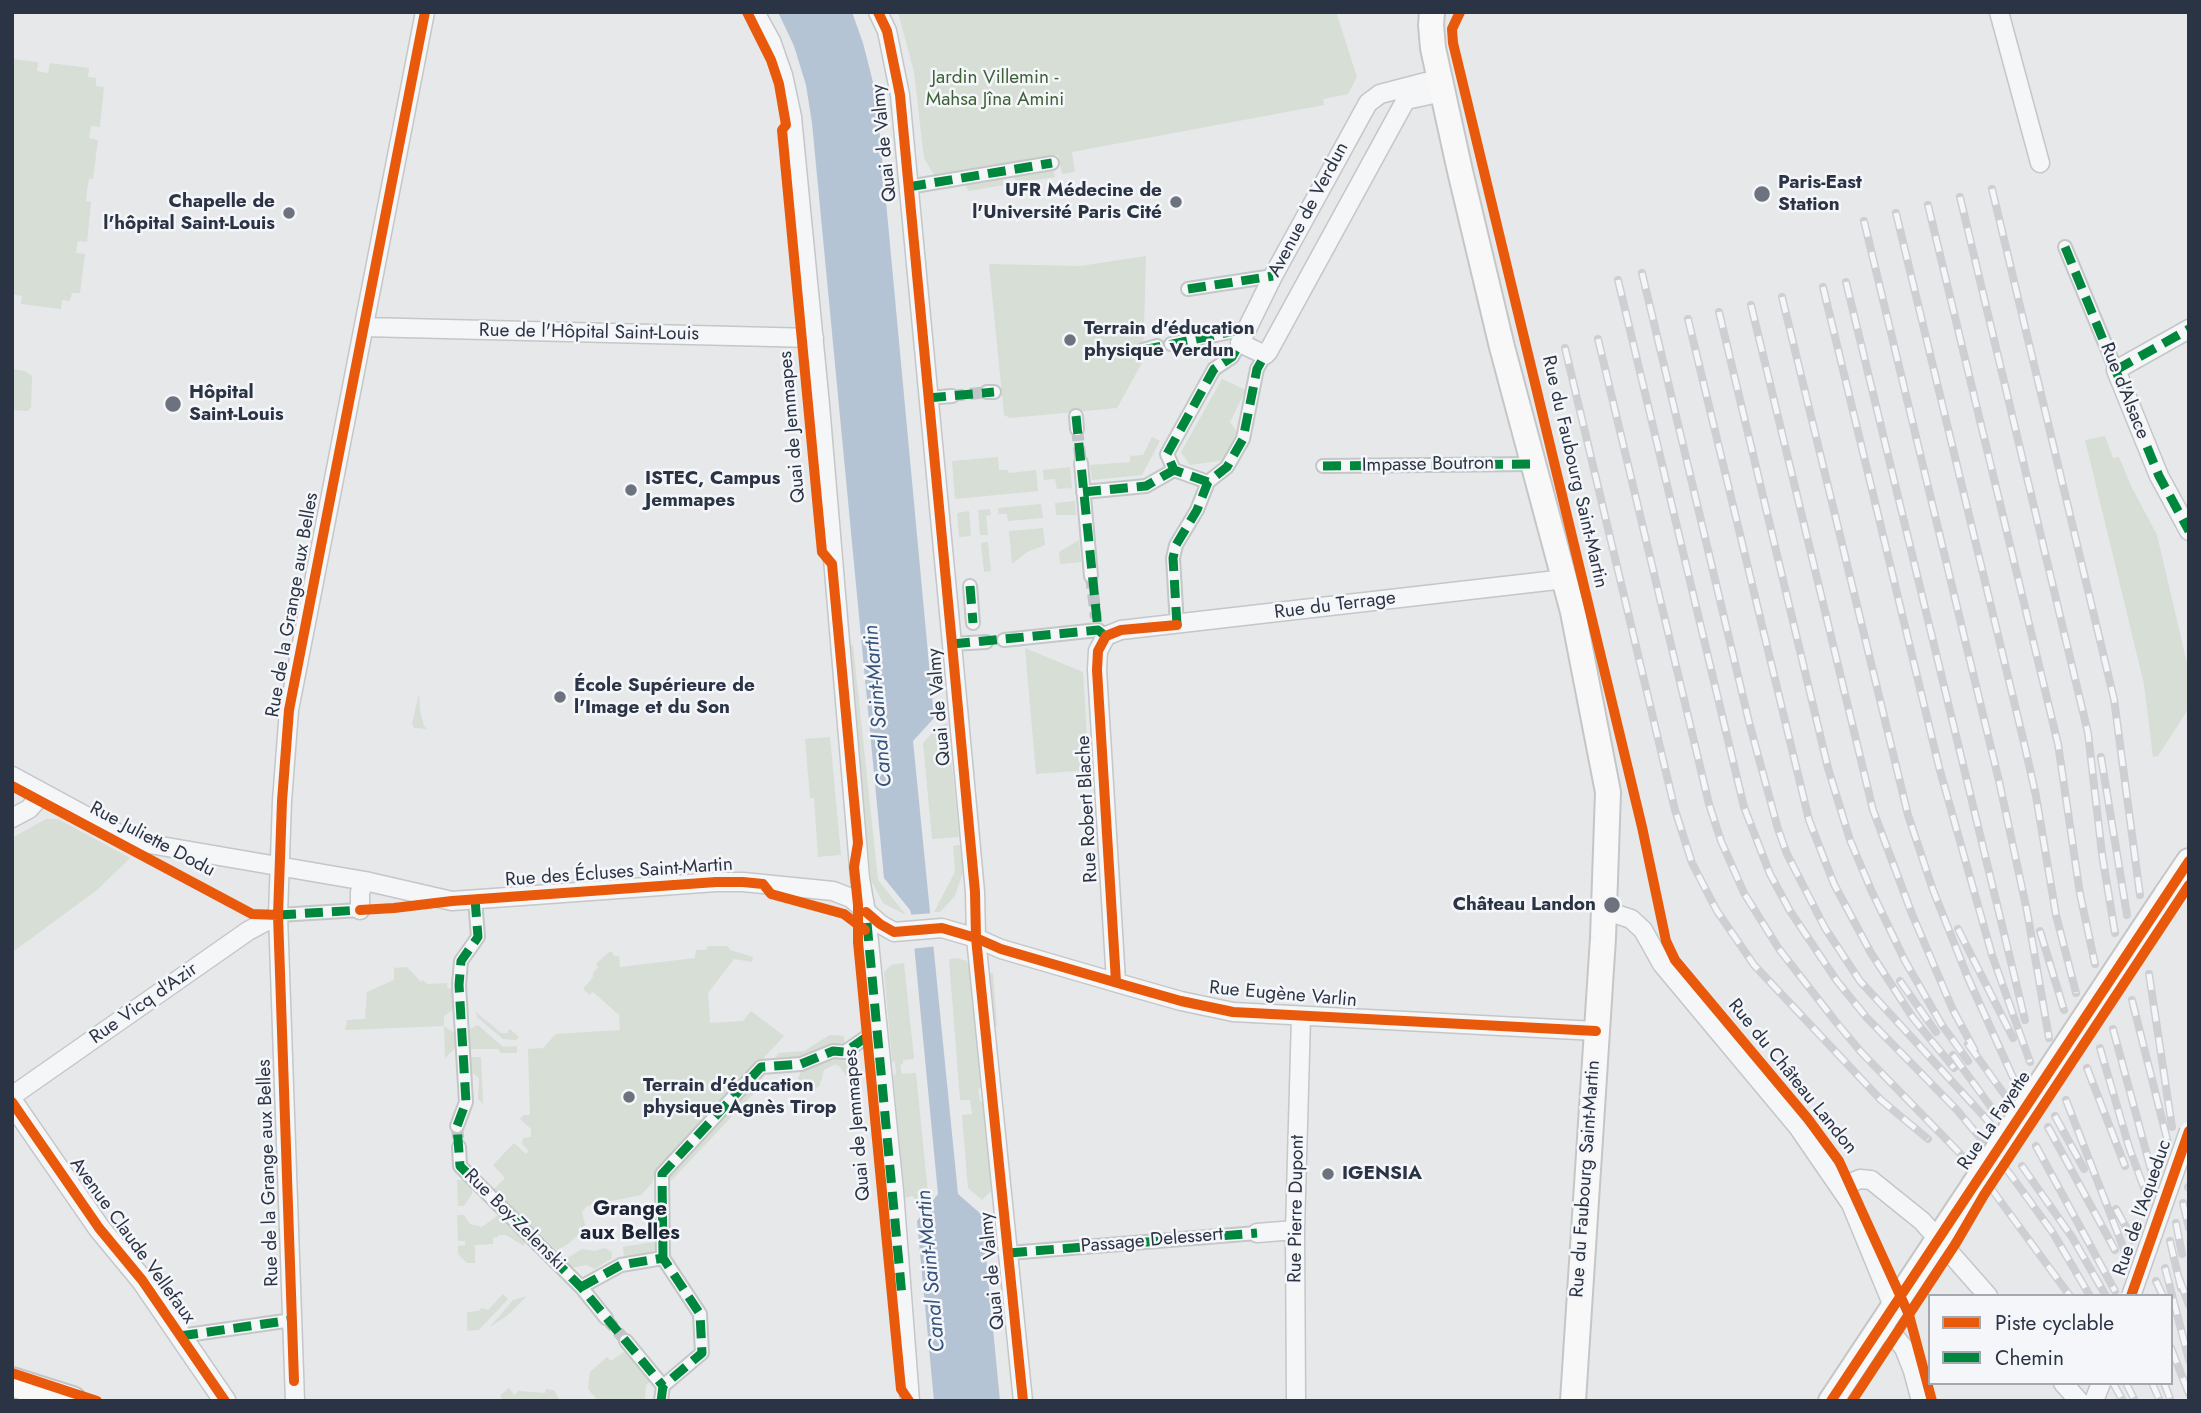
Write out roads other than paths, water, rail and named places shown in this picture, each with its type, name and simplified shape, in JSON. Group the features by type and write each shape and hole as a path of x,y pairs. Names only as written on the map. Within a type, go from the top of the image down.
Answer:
{"main road":[{"name":"Rue du Faubourg Saint-Martin","path":"1433,12 1433,48 1502,347 1565,579 1608,792 1604,910 1573,1401"},
{"name":"Rue La Fayette","path":"1831,1401 2189,861"},
{"path":"12,1382 72,1401"}],"street":[{"name":"Rue de la Grange aux Belles","path":"295,1401 278,915 282,801 289,710 425,12"},
{"name":"Quai de Jemmapes","path":"755,12 771,41 792,117 814,338 860,878 866,912 894,1191 911,1401"},
{"name":"Quai de Valmy","path":"878,12 887,31 900,95 975,892 976,938 1023,1401"},
{"path":"1998,12 2040,163"},
{"name":"Avenue de Verdun","path":"1174,470 1167,454 1214,369 1232,357 1360,116 1375,97 1392,90 1426,82 1442,85"},
{"name":"Avenue de Verdun","path":"1177,625 1173,558 1176,545 1197,510 1208,482 1227,467 1243,439 1257,369 1406,100 1429,94 1442,85"},
{"path":"1392,90 1398,115"},
{"path":"908,187 1052,163"},
{"name":"Rue d'Alsace","path":"2065,247 2159,477 2189,531"},
{"path":"1188,289 1273,276"},
{"name":"Rue de l'Hôpital Saint-Louis","path":"364,327 814,338"},
{"path":"2116,370 2189,330"},
{"path":"1171,344 1242,336 1265,355"},
{"path":"1143,350 1157,346"},
{"path":"928,398 952,396"},
{"path":"1081,463 1091,576"},
{"name":"Impasse Boutron","path":"1323,466 1533,464"},
{"path":"1083,487 1146,486 1174,470 1208,482"},
{"name":"Rue du Terrage","path":"1100,628 1121,630 1177,625 1565,579"},
{"path":"952,644 977,635 970,586"},
{"path":"1004,640 1100,628"},
{"name":"Rue Robert Blache","path":"1100,628 1097,670 1116,982"},
{"name":"Rue Juliette Dodu","path":"12,776 132,841 279,867"},
{"path":"12,818 29,809 43,793"},
{"name":"Rue des Écluses Saint-Martin","path":"279,867 365,881 452,901 716,882 834,891 851,898 880,924 894,932 905,931"},
{"path":"278,915 360,910 360,892 365,881"},
{"path":"457,1126 466,1102 459,985 461,961 478,937 475,899"},
{"name":"Rue du Château Landon","path":"1604,910 1631,919 1643,930 1662,964 1798,1127 1851,1204 1893,1306"},
{"name":"Rue Vicq d'Azir","path":"12,1096 237,938 278,915"},
{"name":"Rue Eugène Varlin","path":"905,931 942,929 976,938 1001,949 1181,1001 1233,1012 1596,1031"},
{"name":"Rue Pierre Dupont","path":"1296,1401 1295,1230 1301,1017"},
{"path":"661,1401 663,1386 702,1353 700,1314 663,1258 662,1174 761,1067 801,1064 833,1051 845,1052 865,1038"},
{"name":"Avenue Claude Vellefaux","path":"12,1102 99,1228 142,1280 225,1401"},
{"name":"Rue de l'Aqueduc","path":"2132,1294 2189,1131"},
{"name":"Rue Boy-Zelenski","path":"459,1147 460,1166 581,1287 606,1318"},
{"name":"Rue du Château Landon","path":"1841,1187 1860,1179 1871,1180 1922,1221 1938,1238"},
{"name":"Passage Delessert","path":"1009,1253 1295,1230"},
{"path":"1938,1238 1986,1294"},
{"path":"581,1287 621,1265 663,1258"},
{"path":"180,1336 292,1320"},
{"path":"1878,1327 1895,1337 1904,1348 1921,1401"},
{"path":"626,1341 663,1386"},
{"path":"2065,1385 2079,1401"}],"water":[{"name":"Canal Saint-Martin","path":"778,12 852,12 876,94 934,718 913,741 958,1194 982,1215 1000,1401 934,1401 917,1221 938,1194 911,913 884,878 812,123 806,85 794,46"}],"tunnel":[{"path":"952,396 987,392"},
{"path":"1077,429 1081,463"},
{"path":"1091,576 1096,618"},
{"path":"457,1126 459,1147"},
{"path":"606,1318 626,1341"}],"railway":[{"path":"1992,189 2114,699 2140,895"},
{"path":"1960,197 2088,733 2102,854 2115,933"},
{"path":"1928,205 2058,744 2080,894 2095,964"},
{"path":"1896,213 2025,747 2056,915 2076,993"},
{"path":"1864,221 1999,781 2027,911 2049,1038"},
{"path":"1642,273 1749,722 1787,854 1825,928 1860,981 1990,1123"},
{"path":"1618,280 1744,807 1770,874 1790,911 1837,981 1867,1018 1957,1110 2010,1174 2053,1233 2089,1294"},
{"path":"1846,282 2025,1020"},
{"path":"1823,287 1939,767 1992,955 2030,1062"},
{"path":"1782,297 1908,815 1933,890 1968,978 2016,1084"},
{"path":"1751,305 1873,810 1912,914 1953,1010 1975,1051"},
{"path":"1719,312 1828,768 1850,840 1905,961 1942,1025 1968,1061"},
{"path":"1688,319 1809,820 1834,884 1871,953 1913,1018 1954,1068"},
{"path":"1598,339 1709,804 1721,841 1744,893 1779,949 1836,1022 1861,1052 1982,1176 2069,1294"},
{"path":"1565,348 1675,810 1692,863 1717,911 1754,965 1881,1100 1928,1139"},
{"path":"2101,757 2127,915"},
{"path":"1958,929 2013,1038"},
{"path":"2040,931 2064,1010"},
{"path":"2149,974 2172,1127"},
{"path":"1900,981 1936,1032"},
{"path":"2132,1000 2168,1143"},
{"path":"2113,1029 2154,1181"},
{"path":"1968,1044 2007,1098"},
{"path":"2100,1048 2129,1147 2148,1199"},
{"path":"1953,1055 1996,1114"},
{"path":"2087,1068 2125,1166"},
{"path":"2066,1100 2127,1257"},
{"path":"2055,1116 2084,1169"},
{"path":"2048,1127 2115,1250"},
{"path":"2036,1146 2115,1291"},
{"path":"2022,1166 2072,1237 2105,1294"},
{"path":"2183,1203 2189,1228"},
{"path":"2116,1209 2133,1240"},
{"path":"2176,1223 2182,1254"},
{"path":"2170,1241 2181,1288"},
{"path":"2165,1268 2172,1294"},
{"path":"2179,1278 2189,1305"},
{"path":"2156,1281 2162,1294"},
{"path":"2173,1299 2189,1360"},
{"path":"2173,1353 2189,1394"},
{"path":"2114,1385 2123,1401"},
{"path":"2127,1385 2135,1401"},
{"path":"2153,1385 2160,1401"},
{"path":"2165,1385 2171,1401"}],"place":[{"name":"Paris-East Station","path":"1762,194"},
{"name":"UFR Médecine de l'Université Paris Cité","path":"1176,202"},
{"name":"Chapelle de l'hôpital Saint-Louis","path":"289,213"},
{"name":"Terrain d'éducation physique Verdun","path":"1070,340"},
{"name":"Hôpital Saint-Louis","path":"173,404"},
{"name":"ISTEC, Campus Jemmapes","path":"631,490"},
{"name":"École Supérieure de l'Image et du Son","path":"560,697"},
{"name":"Château Landon","path":"1612,905"},
{"name":"Terrain d'éducation physique Agnès Tirop","path":"629,1097"},
{"name":"IGENSIA","path":"1328,1174"}],"district":[{"name":"Grange aux Belles","path":"630,1222"}],"park label":[{"name":"Jardin Villemin - Mahsa Jîna Amini","path":"995,89"}]}
